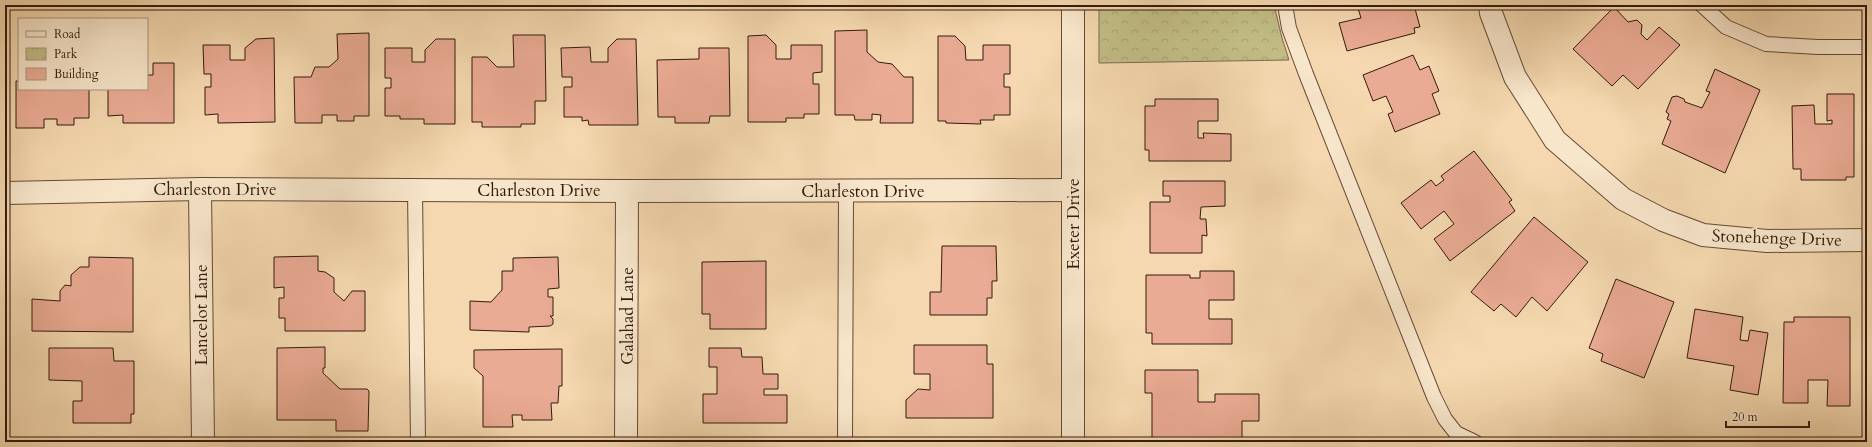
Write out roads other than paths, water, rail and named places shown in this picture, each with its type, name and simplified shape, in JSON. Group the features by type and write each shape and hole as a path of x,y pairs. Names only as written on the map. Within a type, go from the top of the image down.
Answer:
{"street":[{"name":"Exeter Drive","path":"1073,5 1073,442"},
{"name":"Stonehenge Drive","path":"1490,5 1491,13 1515,77 1555,140 1623,199 1663,220 1703,235 1767,241 1867,240"},
{"name":"Charleston Drive","path":"5,193 200,189 627,191 1073,190"},
{"name":"Lancelot Lane","path":"200,189 202,442"},
{"name":"Galahad Lane","path":"626,442 627,191"}],"lane":[{"path":"1285,5 1289,28 1306,74 1434,397 1445,419 1456,433 1475,442"},
{"path":"1702,5 1726,27 1766,44 1818,47 1867,47"},
{"path":"415,190 418,442"},
{"path":"845,442 846,190"}]}
